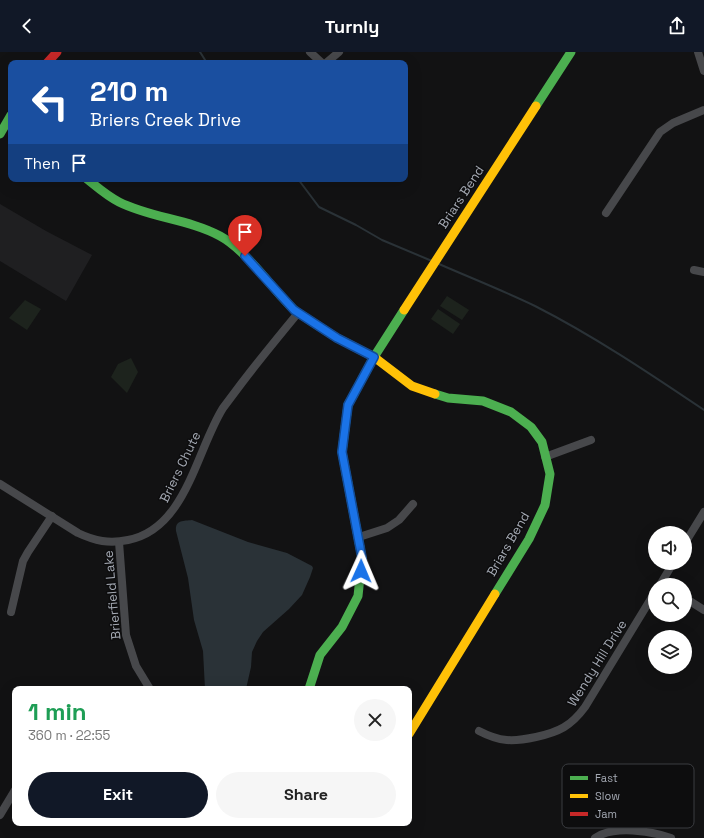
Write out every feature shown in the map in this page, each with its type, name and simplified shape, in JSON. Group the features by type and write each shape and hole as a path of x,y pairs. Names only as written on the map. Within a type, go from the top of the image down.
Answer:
{"street":[{"path":"49,60 56,52"},
{"path":"310,52 319,60"},
{"name":"Briars Bend","path":"310,686 320,655 342,627 358,596 362,558 342,452 348,405 374,357 571,52"},
{"path":"698,52 704,71"},
{"path":"329,60 337,53"},
{"path":"606,212 660,132 673,123 704,110"},
{"path":"0,134 8,120"},
{"path":"91,182 119,202 149,213 195,224 220,236 237,249 298,313 337,338 374,357"},
{"path":"694,270 704,272"},
{"name":"Briers Chute","path":"0,484 88,538 109,542 119,542 130,540 151,532 167,517 180,500 223,408 259,360 298,313"},
{"name":"Briars Bend","path":"374,357 412,386 448,398 483,401 511,412 531,427 542,442 550,474 545,505 530,539 412,729"},
{"path":"546,457 591,440"},
{"path":"359,537 387,528 399,520 414,504"},
{"path":"692,532 704,512"},
{"path":"11,612 23,561 52,516"},
{"name":"Brierfield Lake","path":"119,542 126,635 134,661 148,686"},
{"path":"692,602 704,610"},
{"name":"Wendy Hill Drive","path":"479,731 498,739 519,740 552,734 571,723 585,707 648,604"},
{"path":"0,815 12,795"},
{"path":"595,838 609,833 635,830 658,833 671,838"}],"shaded area":[{"path":"0,204 46,231 92,255 66,301 0,261"},
{"path":"447,296 469,310 462,320 440,306"},
{"path":"25,300 41,309 27,330 9,318"},
{"path":"438,309 460,324 453,334 431,319"},
{"path":"131,358 138,372 127,393 111,377 118,364"},
{"path":"192,520 248,542 287,553 312,566 313,568 302,595 289,609 263,632 257,641 252,652 251,667 247,686 205,686 203,651 194,620 188,578 176,531 178,523"}],"waterway":[{"path":"200,52 205,60"},
{"path":"300,182 319,207 356,225 382,240 432,261"},
{"path":"439,264 523,300 579,330 621,355 704,410"}],"traffic: fast":[{"path":"536,106 571,52"},
{"path":"0,134 8,120"},
{"path":"91,182 119,202 144,212 208,230 228,241 260,271 288,304 297,312"},
{"path":"310,686 320,655 342,627 358,596 362,558 342,452 348,405 374,357 404,310"},
{"path":"435,394 448,398 483,401 511,412 531,427 542,442 550,474 545,505 529,539 495,594"}],"traffic: slow":[{"path":"404,310 536,106"},
{"path":"297,312 337,338 374,357 412,386 435,394"},
{"path":"412,729 495,594"}],"traffic: jam":[{"path":"50,60 57,52"}],"route":[{"path":"245,256 294,310 337,338 374,357 348,405 342,452 362,558 361,571"}]}
